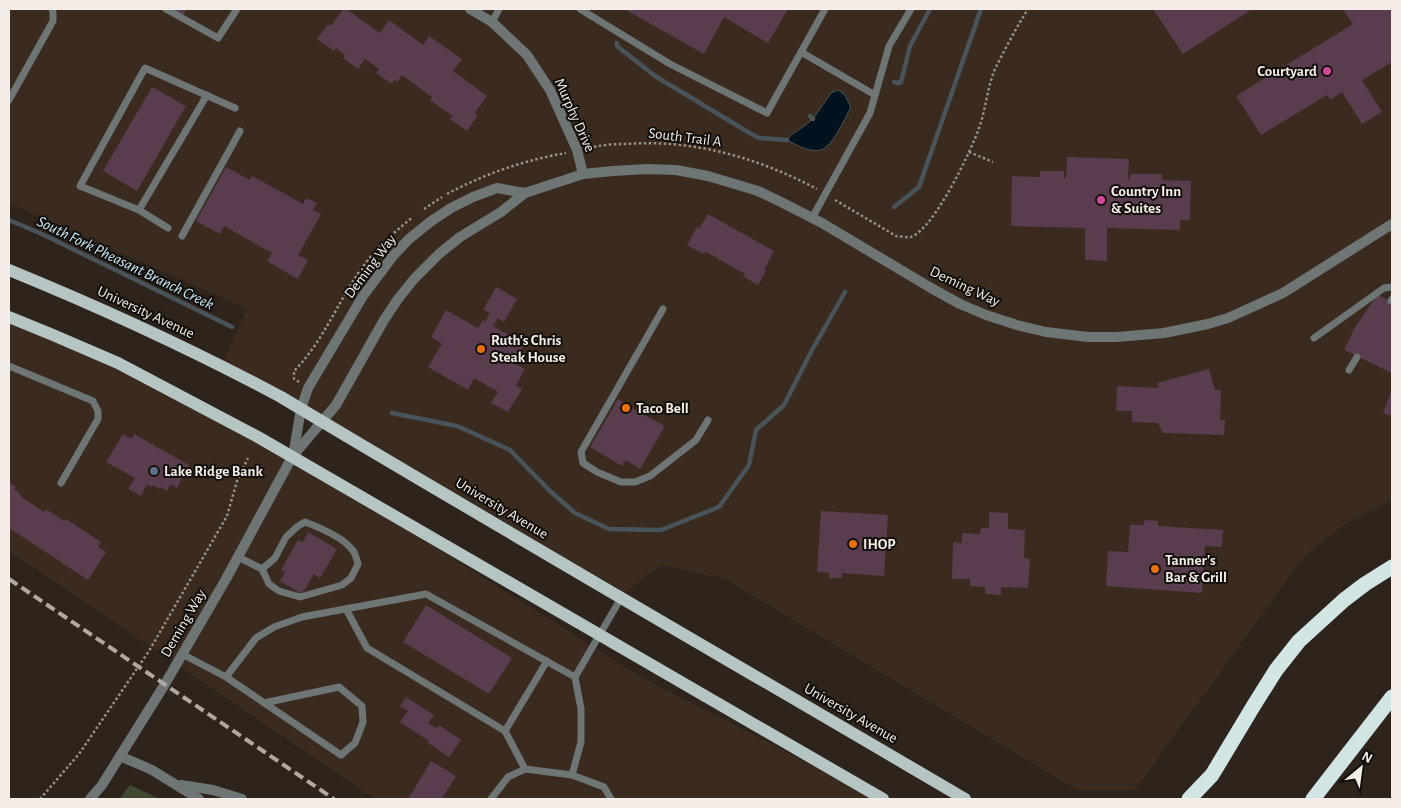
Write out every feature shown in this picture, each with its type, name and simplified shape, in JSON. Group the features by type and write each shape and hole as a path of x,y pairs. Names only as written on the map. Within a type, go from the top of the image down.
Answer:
{"highway":[{"path":"1204,799 1212,775 1254,705 1276,670 1299,641 1344,600 1392,567"},
{"path":"1313,799 1392,697"},
{"path":"1188,799 1212,775"}],"main road":[{"name":"University Avenue","path":"9,270 95,306 273,392 965,799"},
{"path":"9,317 118,363 258,437 883,799"}],"street":[{"name":"Murphy Drive","path":"470,9 492,22 527,55 550,90 577,150 583,174"},
{"name":"Deming Way","path":"90,799 102,785 182,654 238,557 292,457 336,405 398,299 414,279 446,248 460,237 501,212 525,193 583,174 647,169 676,170 708,176 758,191 812,218 960,304 1017,325 1046,332 1088,337 1125,337 1164,333 1228,318 1283,294 1392,224"},
{"name":"Deming Way","path":"292,457 301,409 308,388 363,296 386,265 409,239 451,208 497,188 525,193"},
{"path":"120,756 152,770 198,799"},
{"path":"175,784 213,790 242,799"}],"lane":[{"path":"9,100 53,21 52,9"},
{"path":"166,9 218,38 237,9"},
{"path":"492,22 499,9"},
{"path":"580,9 670,64 767,113 825,9"},
{"path":"812,218 870,113 889,46 911,9"},
{"path":"801,52 875,95"},
{"path":"168,228 139,210 80,186 144,68 235,108"},
{"path":"139,210 207,95"},
{"path":"182,236 240,131"},
{"path":"1314,338 1384,288 1392,287"},
{"path":"663,309 581,452 583,463 597,472 621,482 635,482 650,476 696,440 708,420"},
{"path":"1349,370 1357,357"},
{"path":"9,366 93,401 98,411 98,419 61,484"},
{"path":"238,557 262,569 268,584 279,591 300,597 342,585 352,578 358,564 355,553 346,543 321,528 305,522 286,537 275,558 262,569"},
{"path":"226,678 256,638 274,627 302,617 426,594 575,677"},
{"path":"572,775 581,742 581,709 575,677 621,598"},
{"path":"346,609 367,648 505,731 525,769"},
{"path":"182,654 226,678 341,755 355,743 363,722 362,706 338,687 264,703"},
{"path":"505,731 547,661"},
{"path":"491,799 508,777 525,769 572,775 604,787 611,799"}],"path":[{"name":"South Trail A","path":"308,388 294,379 294,371 316,344 359,272 404,224 433,202 470,182 544,157 600,145 643,142 704,148 738,156 764,165 826,194 896,236 912,237 932,217 952,187 980,127 994,71 1028,9"},
{"path":"969,152 993,162"},
{"path":"40,799 79,754 149,651 227,516 238,480 248,458"}],"shaded area":[{"path":"9,9 1392,9 1392,500 1346,523 1303,558 1135,790 1077,790 725,579 661,565 625,592 222,365 247,309 9,203"},
{"path":"9,317 53,335 292,457 638,675 877,799 375,799 9,551"}],"green space":[{"path":"130,785 160,799 119,799"}],"water":[{"path":"838,90 845,95 851,107 830,143 817,151 803,148 787,140 813,119 831,93"}],"building":[{"path":"168,9 187,9 182,17"},
{"path":"343,9 346,9 380,33 389,20 423,45 429,36 462,59 453,71 487,96 475,113 478,115 467,131 450,119 453,116 430,100 432,97 402,75 397,82 394,80 392,84 376,73 379,69 365,59 358,69 343,58 345,55 336,48 334,51 317,39 328,24 331,26"},
{"path":"624,9 788,9 768,43 724,17 704,54"},
{"path":"1153,9 1252,9 1183,54"},
{"name":"Courtyard","path":"1343,9 1392,9 1392,62 1362,80 1382,112 1362,124 1342,92 1330,100 1327,95 1261,135 1236,96 1353,24"},
{"path":"152,87 186,106 137,191 103,171"},
{"name":"Country Inn & Suites","path":"1067,157 1129,159 1128,179 1130,179 1130,174 1162,174 1162,180 1191,181 1190,220 1180,220 1180,230 1107,228 1107,261 1085,260 1085,228 1011,226 1012,176 1040,177 1040,171 1064,171 1064,178 1066,178"},
{"path":"226,167 250,180 252,176 303,204 306,198 317,203 313,210 321,214 298,255 308,260 298,279 267,261 272,253 224,226 220,234 196,221"},
{"path":"708,214 774,251 758,285 744,277 745,274 706,252 704,254 687,245 697,227 699,229"},
{"name":"Ruth's Chris Steak House","path":"496,287 517,299 504,322 498,318 493,326 525,345 514,363 525,369 516,386 522,389 508,412 491,403 498,392 474,378 468,390 428,367 442,344 431,337 446,310 478,328 483,320 485,322 490,313 483,310"},
{"path":"1377,295 1392,302 1392,373 1344,350 1354,329"},
{"path":"1209,369 1215,390 1221,390 1220,420 1225,420 1224,435 1163,433 1158,423 1132,422 1132,411 1116,411 1117,386 1159,388 1157,383"},
{"path":"1392,389 1392,416 1383,413"},
{"path":"618,399 665,426 640,469 626,460 622,466 590,447"},
{"name":"Lake Ridge Bank","path":"123,434 132,439 134,434 189,465 177,488 171,484 167,491 161,487 160,489 147,484 141,496 128,489 135,478 106,462"},
{"path":"9,482 16,487 14,489 21,494 20,496 44,512 46,509 64,521 66,519 101,542 98,547 106,552 88,580 9,528"},
{"name":"IHOP","path":"821,511 888,515 884,576 842,573 842,578 829,578 829,573 817,572"},
{"path":"989,512 1008,513 1008,529 1025,530 1024,558 1030,559 1028,588 1001,587 1001,595 985,594 985,587 970,586 970,579 952,579 953,542 962,543 962,533 980,534 981,528 989,528"},
{"name":"Tanner's Bar & Grill","path":"1144,520 1158,521 1158,526 1223,530 1222,547 1205,546 1202,593 1106,586 1108,551 1128,552 1130,525 1144,525"},
{"path":"308,532 337,549 320,578 314,574 302,594 280,581 285,572 281,570 298,540 303,542"},
{"path":"426,605 512,658 489,694 403,642"},
{"path":"406,697 434,715 428,723 437,728 439,725 461,740 449,757 400,722 408,711 400,706"},
{"path":"431,761 456,776 442,799 408,799"}],"waterway":[{"path":"894,82 901,82 910,46 930,9"},
{"name":"South Fork Pheasant Branch Creek","path":"894,207 919,187 981,9"},
{"path":"617,43 617,46 655,76 748,132 759,138 787,140"},
{"path":"810,116 813,119"},
{"name":"South Fork Pheasant Branch Creek","path":"9,220 42,234 232,327"},
{"name":"South Fork Pheasant Branch Creek","path":"392,413 457,426 510,450 550,491 575,513 609,529 661,530 719,507 749,465 756,430 784,405 845,292"}],"railway":[{"path":"9,579 334,799"}],"place":[{"name":"Courtyard","path":"1327,71"},
{"name":"Country Inn & Suites","path":"1101,200"},
{"name":"Ruth's Chris Steak House","path":"481,349"},
{"name":"Taco Bell","path":"626,408"},
{"name":"Lake Ridge Bank","path":"154,471"},
{"name":"IHOP","path":"853,544"},
{"name":"Tanner's Bar & Grill","path":"1155,569"}]}
